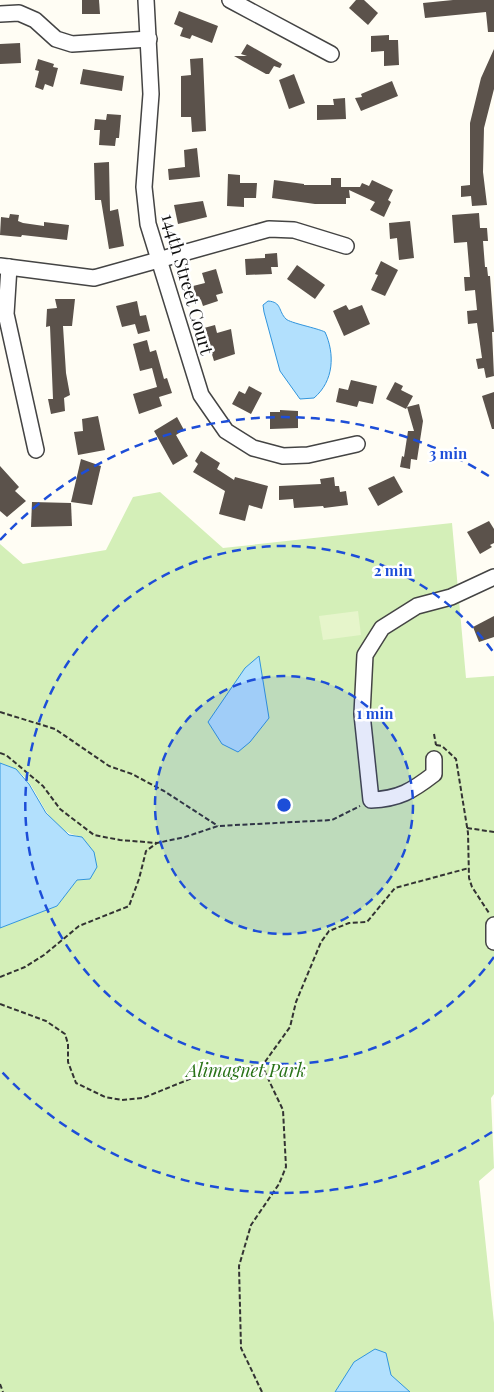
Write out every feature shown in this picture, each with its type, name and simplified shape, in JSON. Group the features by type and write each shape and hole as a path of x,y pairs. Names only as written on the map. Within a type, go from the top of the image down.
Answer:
{"street":[{"name":"144th Street Court","path":"146,0 151,94 144,188 148,224 201,395 226,431 253,448 283,456 308,455 357,444"},
{"path":"230,0 330,54"},
{"path":"0,14 18,13 34,20 56,38 72,44 149,39"},
{"path":"36,450 6,314 4,267 94,278 269,229 294,230 346,246"},
{"path":"435,752 434,774 419,786 392,799 371,800 362,714 365,655 382,628 417,606 451,597 494,578"},
{"path":"492,921 494,942"}],"path":[{"path":"0,712 55,729 109,766 132,774 164,791 218,826"},
{"path":"435,752 442,746 456,759 462,784 472,887 492,921"},
{"path":"0,753 6,755 43,786 60,809 94,835 120,840 157,842 186,837 218,826 332,820 371,800"},
{"path":"466,828 494,832"},
{"path":"0,977 24,967 44,954 79,926 129,906 139,879 146,851 157,842"},
{"path":"262,1066 290,1027 296,1002 311,963 321,942 329,931 349,924 366,922 395,888 469,868"},
{"path":"0,1004 46,1022 64,1034 68,1044 68,1062 76,1083 105,1097 122,1100 143,1098 167,1090 203,1071 217,1068 262,1066"},
{"path":"262,1066 283,1110 286,1167 279,1184 251,1225 238,1266 240,1348 262,1392"},
{"path":"0,1384 3,1392"}],"green space":[{"name":"Alimagnet Park","path":"160,492 223,548 452,523 466,678 494,676 494,1094 491,1098 494,1168 479,1181 494,1323 494,1392 0,1392 0,928 57,906 77,880 90,879 82,837 68,832 58,825 24,776 15,769 0,763 0,544 23,564 106,550 133,497"},
{"path":"358,611 361,635 323,640 319,616"}],"water":[{"path":"268,301 278,305 288,321 325,332 330,349 331,367 326,384 314,398 300,399 280,371 264,312 263,305"},
{"path":"259,656 269,718 250,742 238,752 222,744 208,722 245,668"},
{"path":"0,763 16,769 29,784 46,813 69,835 82,837 94,852 97,867 90,879 77,880 57,906 0,928"},
{"path":"375,1349 386,1353 391,1375 410,1392 335,1392 354,1362"}],"building":[{"path":"82,0 99,0 100,14 82,14"},
{"path":"356,0 364,0 378,13 368,25 349,8"},
{"path":"453,0 494,0 494,32 488,32 486,12 425,18 423,3"},
{"path":"179,11 218,26 212,43 192,35 190,39 180,36 183,28 174,24"},
{"path":"389,35 389,40 398,40 399,65 384,66 384,51 371,52 371,36"},
{"path":"20,43 21,63 0,64 0,44"},
{"path":"247,44 282,64 280,68 274,66 269,74 266,74 234,56 247,56 241,54"},
{"path":"494,49 494,89 484,128 483,172 487,205 472,206 471,196 461,197 461,186 470,185 470,123 481,78"},
{"path":"203,58 206,131 192,132 191,117 181,117 181,76 191,75 190,59"},
{"path":"38,59 54,64 53,67 58,68 53,87 45,84 43,90 35,87 39,71 35,70"},
{"path":"83,69 124,76 122,91 80,84"},
{"path":"294,74 305,103 289,109 279,80"},
{"path":"392,81 398,96 361,111 355,98 362,97 361,94"},
{"path":"345,98 346,119 317,120 317,105 334,105 333,99"},
{"path":"107,114 121,115 119,138 116,138 115,146 99,145 100,130 94,130 95,119 106,120"},
{"path":"197,148 200,177 169,180 168,169 185,167 184,150"},
{"path":"109,162 110,211 118,209 124,246 109,249 101,200 95,200 94,163"},
{"path":"228,174 240,175 240,183 257,183 256,198 244,198 244,207 227,206"},
{"path":"331,178 341,178 341,187 360,187 362,183 369,186 372,180 393,190 388,200 391,202 384,217 370,210 375,202 349,190 350,198 346,198 346,204 315,204 272,198 274,180 304,185 331,185"},
{"path":"203,201 207,217 178,224 174,205"},
{"path":"479,213 480,228 487,228 488,241 483,241 485,267 487,267 488,276 490,276 494,332 492,332 494,376 486,378 484,368 478,369 476,359 482,358 477,323 468,324 467,311 477,310 475,290 465,291 464,277 470,277 467,242 454,243 452,215"},
{"path":"10,214 19,215 18,221 23,223 44,226 44,222 69,225 67,240 22,235 21,237 0,235 1,217 9,218"},
{"path":"410,221 414,258 399,260 397,238 390,239 389,223"},
{"path":"277,253 278,267 271,267 272,274 246,275 245,259 265,258 265,254"},
{"path":"381,261 398,270 385,296 371,290 378,275 375,274"},
{"path":"297,265 325,285 315,299 287,279"},
{"path":"216,269 223,293 216,295 218,301 203,306 201,300 198,301 193,286 205,283 202,273"},
{"path":"55,299 75,299 72,326 63,326 66,373 70,395 64,398 65,411 51,414 48,399 53,399 50,326 46,327 47,309 57,308"},
{"path":"137,301 140,316 146,315 150,331 138,334 135,324 122,327 116,306"},
{"path":"346,305 349,310 362,305 370,324 344,336 333,311"},
{"path":"215,325 217,333 231,329 235,354 214,361 204,328"},
{"path":"147,340 150,352 156,350 164,379 167,378 172,393 159,397 162,406 139,414 133,394 157,387 152,368 140,371 133,344"},
{"path":"351,380 377,386 373,404 359,401 357,407 336,402 339,388 348,390"},
{"path":"395,382 403,386 401,390 413,396 406,409 386,399"},
{"path":"249,386 262,393 251,414 232,404 239,391 245,394"},
{"path":"494,392 494,429 492,429 482,396"},
{"path":"419,404 423,421 417,460 411,459 410,469 400,467 402,456 404,457 408,431 414,431 407,407"},
{"path":"280,410 298,411 298,428 270,429 270,412 280,412"},
{"path":"98,416 105,450 78,455 74,432 83,431 82,419"},
{"path":"177,417 184,430 176,435 188,456 173,465 154,431"},
{"path":"201,451 220,463 217,469 234,480 235,477 268,486 262,509 249,505 245,521 219,514 225,491 193,472 198,464 195,461"},
{"path":"81,459 101,466 92,505 71,502"},
{"path":"0,466 19,487 15,491 26,501 7,517 0,511"},
{"path":"394,476 403,492 378,506 368,488"},
{"path":"334,477 335,486 339,486 340,492 346,491 348,505 324,508 323,506 294,508 293,499 279,500 279,486 321,484 320,479"},
{"path":"32,502 71,503 72,526 31,527"},
{"path":"489,521 494,529 494,543 490,545 492,547 480,554 467,532"},
{"path":"494,616 494,637 479,642 473,627"}]}
